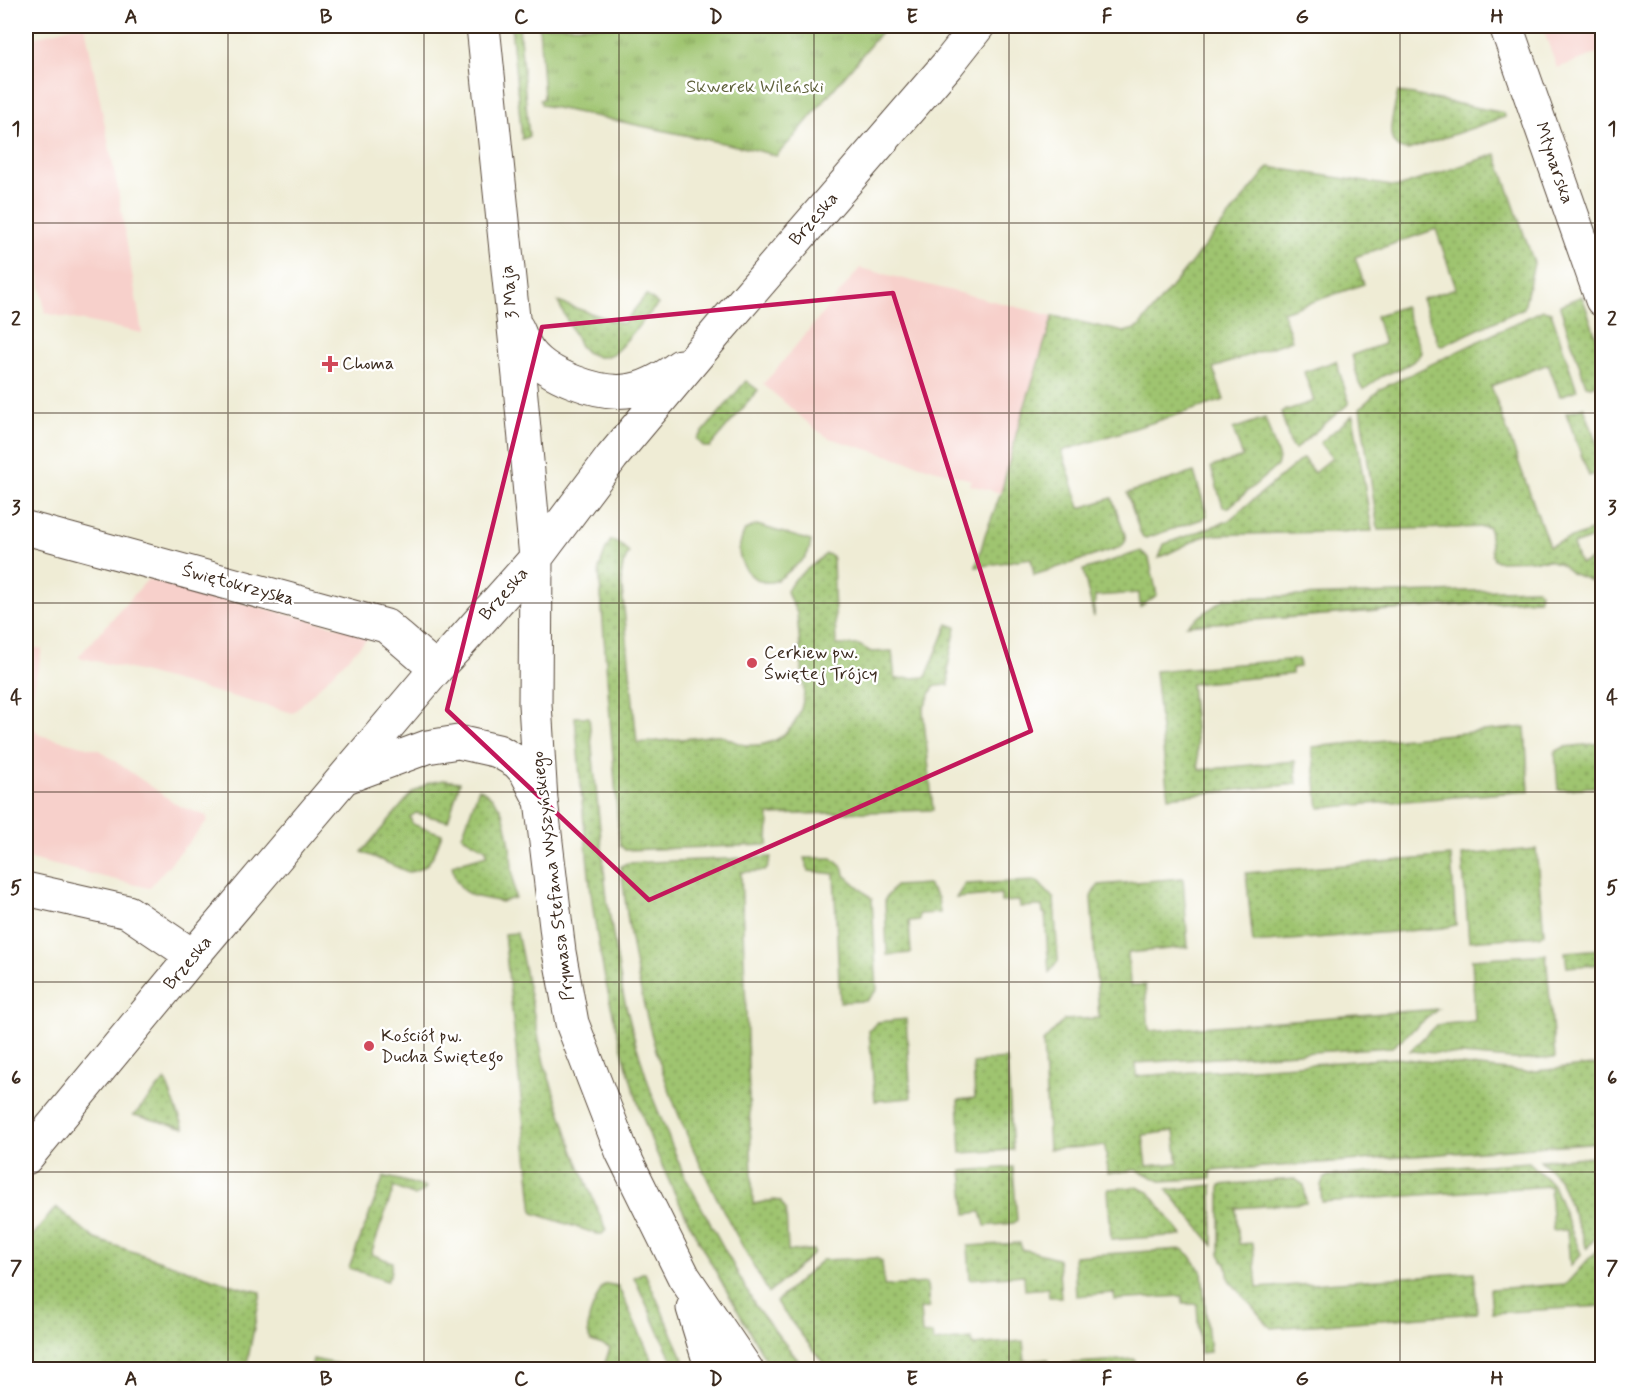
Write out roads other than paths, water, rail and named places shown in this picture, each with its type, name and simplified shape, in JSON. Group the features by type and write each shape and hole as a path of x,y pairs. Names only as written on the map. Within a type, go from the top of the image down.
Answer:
{"street":[{"name":"3 Maja","path":"483,26 536,558"},
{"name":"Brzeska","path":"26,1158 193,956 436,669 536,558 612,457 978,26"},
{"name":"Młynarska","path":"1506,26 1602,300"},
{"path":"513,320 529,352 540,364 562,376 598,389 626,391 645,387 667,376 703,349"},
{"name":"Świętokrzyska","path":"26,528 386,626 436,669"},
{"name":"Prymasa Stefana Wyszyńskiego","path":"536,558 535,704 541,800 559,952 572,1023 622,1152 684,1277 747,1370"},
{"path":"344,778 427,747 458,742 498,751 517,762 526,772 541,800"},
{"path":"26,889 128,912 193,956"},
{"name":"Prymasa Stefana Wyszyńskiego","path":"684,1277 712,1370"}],"place":[{"name":"Choma","path":"330,364"},
{"name":"Cerkiew pw. Świętej Trójcy","path":"752,663"},
{"name":"Kościół pw. Ducha Świętego","path":"369,1046"}],"park label":[{"name":"Skwerek Wileński","path":"755,87"}]}
